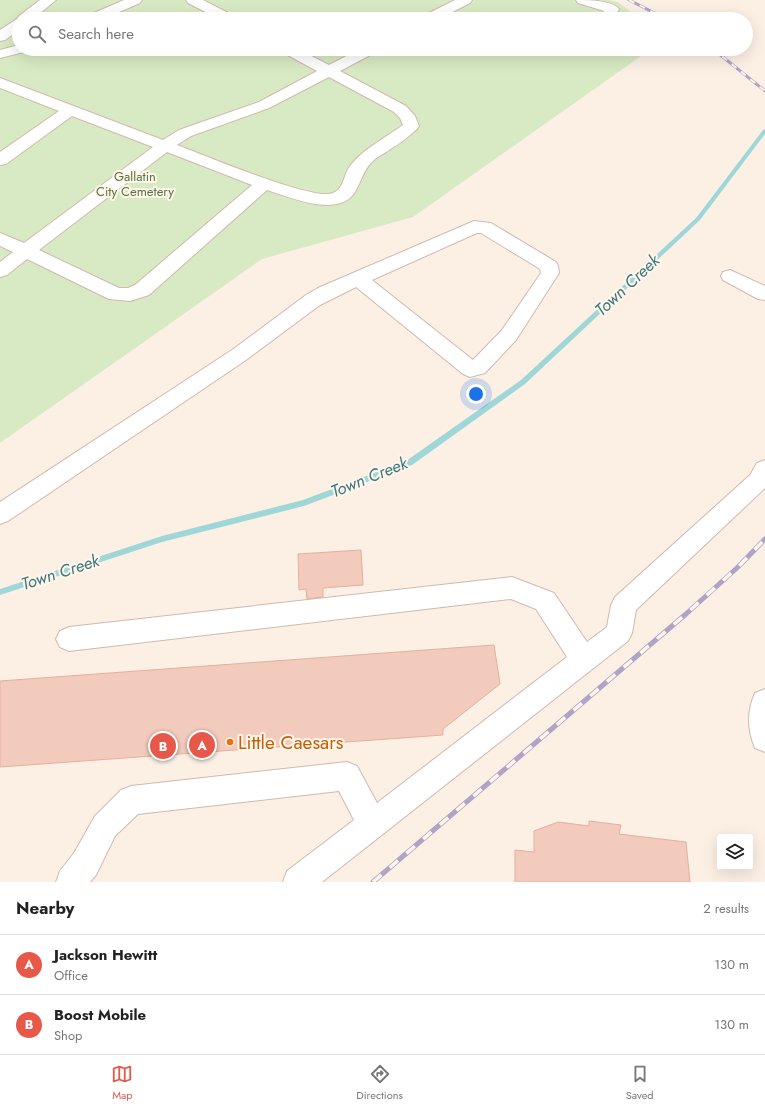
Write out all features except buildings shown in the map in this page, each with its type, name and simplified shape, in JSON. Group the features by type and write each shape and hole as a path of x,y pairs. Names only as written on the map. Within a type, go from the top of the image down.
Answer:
{"lane":[{"path":"33,12 49,0"},
{"path":"108,12 135,0"},
{"path":"193,0 216,12"},
{"path":"442,12 465,0"},
{"path":"583,0 612,9 610,12"},
{"path":"0,37 12,28"},
{"path":"0,54 12,51"},
{"path":"0,83 264,184 314,199 328,200 340,197 346,192 353,182 356,170 366,158 388,144 411,126 407,116 400,109 300,56"},
{"path":"0,271 184,133 264,105 358,56"},
{"path":"0,160 71,110"},
{"path":"0,239 116,294 130,294 142,290 264,184"},
{"path":"0,514 239,355 313,300 325,293 474,227 485,227 549,266 550,273 508,335 478,368 470,369 359,279"},
{"path":"730,276 765,294"},
{"path":"298,882 619,633 624,605 758,481 765,469"},
{"path":"69,640 512,588 545,602 584,660"},
{"path":"765,702 762,718 765,738"},
{"path":"72,882 85,864 105,826 131,800 347,776 372,824"}],"green space":[{"name":"Gallatin City Cemetery","path":"0,0 609,0 618,2 631,12 12,12 12,56 641,56 413,217 262,259 0,443"}],"waterway":[{"name":"Town Creek","path":"0,592 162,539 304,503 409,463 523,382 698,219 765,131"}],"railway":[{"path":"629,0 652,12"},
{"path":"722,56 765,91"},
{"path":"373,882 686,614 738,567 765,539"}],"place":[{"name":"Little Caesars","path":"230,742"},
{"name":"Jackson Hewitt","path":"202,745"},
{"name":"Boost Mobile","path":"163,746"}]}
